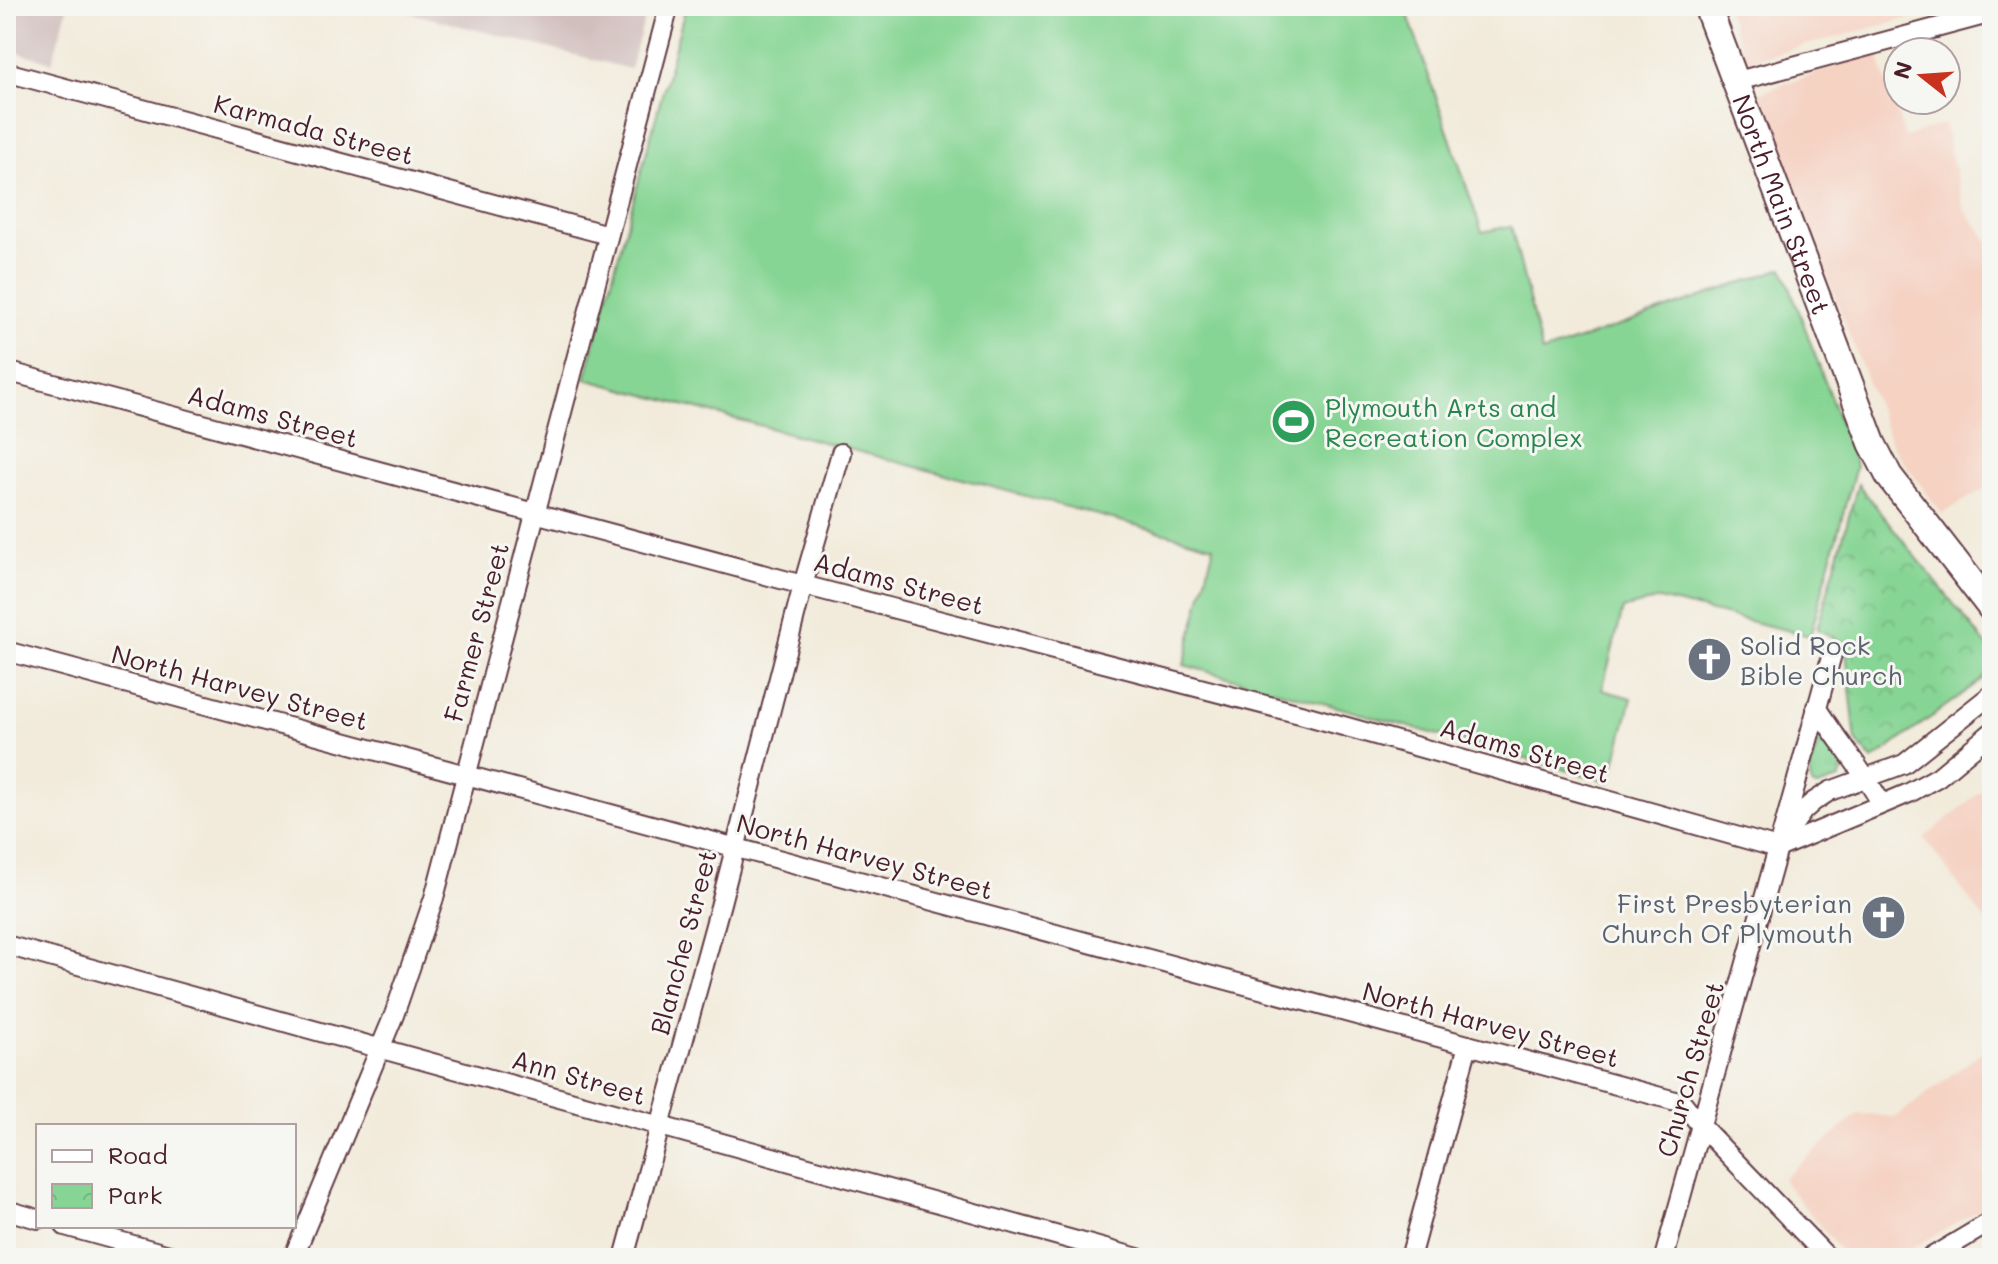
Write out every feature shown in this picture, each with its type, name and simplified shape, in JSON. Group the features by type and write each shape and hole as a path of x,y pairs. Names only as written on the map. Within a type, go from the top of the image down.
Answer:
{"main road":[{"name":"North Main Street","path":"1707,6 1872,443 1889,476 1992,609"}],"street":[{"name":"Farmer Street","path":"293,1258 381,1049 430,912 669,6"},
{"path":"1734,82 1992,13"},
{"name":"Karmada Street","path":"6,72 608,235"},
{"name":"Adams Street","path":"6,371 803,585 1304,715 1778,848"},
{"name":"Blanche Street","path":"624,1258 841,453"},
{"name":"North Harvey Street","path":"6,651 1683,1103 1701,1126 1828,1258"},
{"name":"Church Street","path":"1664,1258 1832,654"},
{"name":"Church Street","path":"1778,848 1803,811 1813,802 1830,791 1904,764 1992,694"},
{"path":"1816,707 1834,736 1866,776 1881,803"},
{"path":"1778,848 1909,793 1938,777 1992,732"},
{"name":"Ann Street","path":"6,945 1138,1258"},
{"path":"1410,1258 1468,1045"},
{"path":"6,1210 36,1218"},
{"path":"1930,1258 1992,1221"},
{"path":"72,1228 180,1258"}],"shaded area":[{"path":"6,6 68,6 52,62 6,49"},
{"path":"383,6 648,6 630,69"},
{"path":"1726,6 1955,6 1746,61"},
{"path":"1877,52 1882,67 1882,116 1898,116 1905,137 1944,124 1964,209 1992,245 1992,484 1942,514 1893,447 1756,94"},
{"path":"1992,782 1992,930 1924,838"},
{"path":"1992,1044 1992,1203 1895,1258 1846,1258 1782,1179 1858,1114 1896,1117"}],"green space":[{"name":"Plymouth Arts and Recreation Complex","path":"686,6 1405,6 1482,232 1511,226 1542,353 1783,268 1856,466 1810,636 1659,599 1623,609 1602,690 1632,698 1610,782 1184,665 1214,546 585,379"},
{"path":"1858,484 1992,652 1992,672 1873,760 1856,741 1845,643 1817,629"},
{"path":"1823,741 1845,767 1839,779 1818,787 1813,786 1810,770 1818,742"}],"place":[{"name":"Plymouth Arts and Recreation Complex","path":"1294,422"},
{"name":"Solid Rock Bible Church","path":"1709,660"},
{"name":"First Presbyterian Church Of Plymouth","path":"1883,918"}]}
